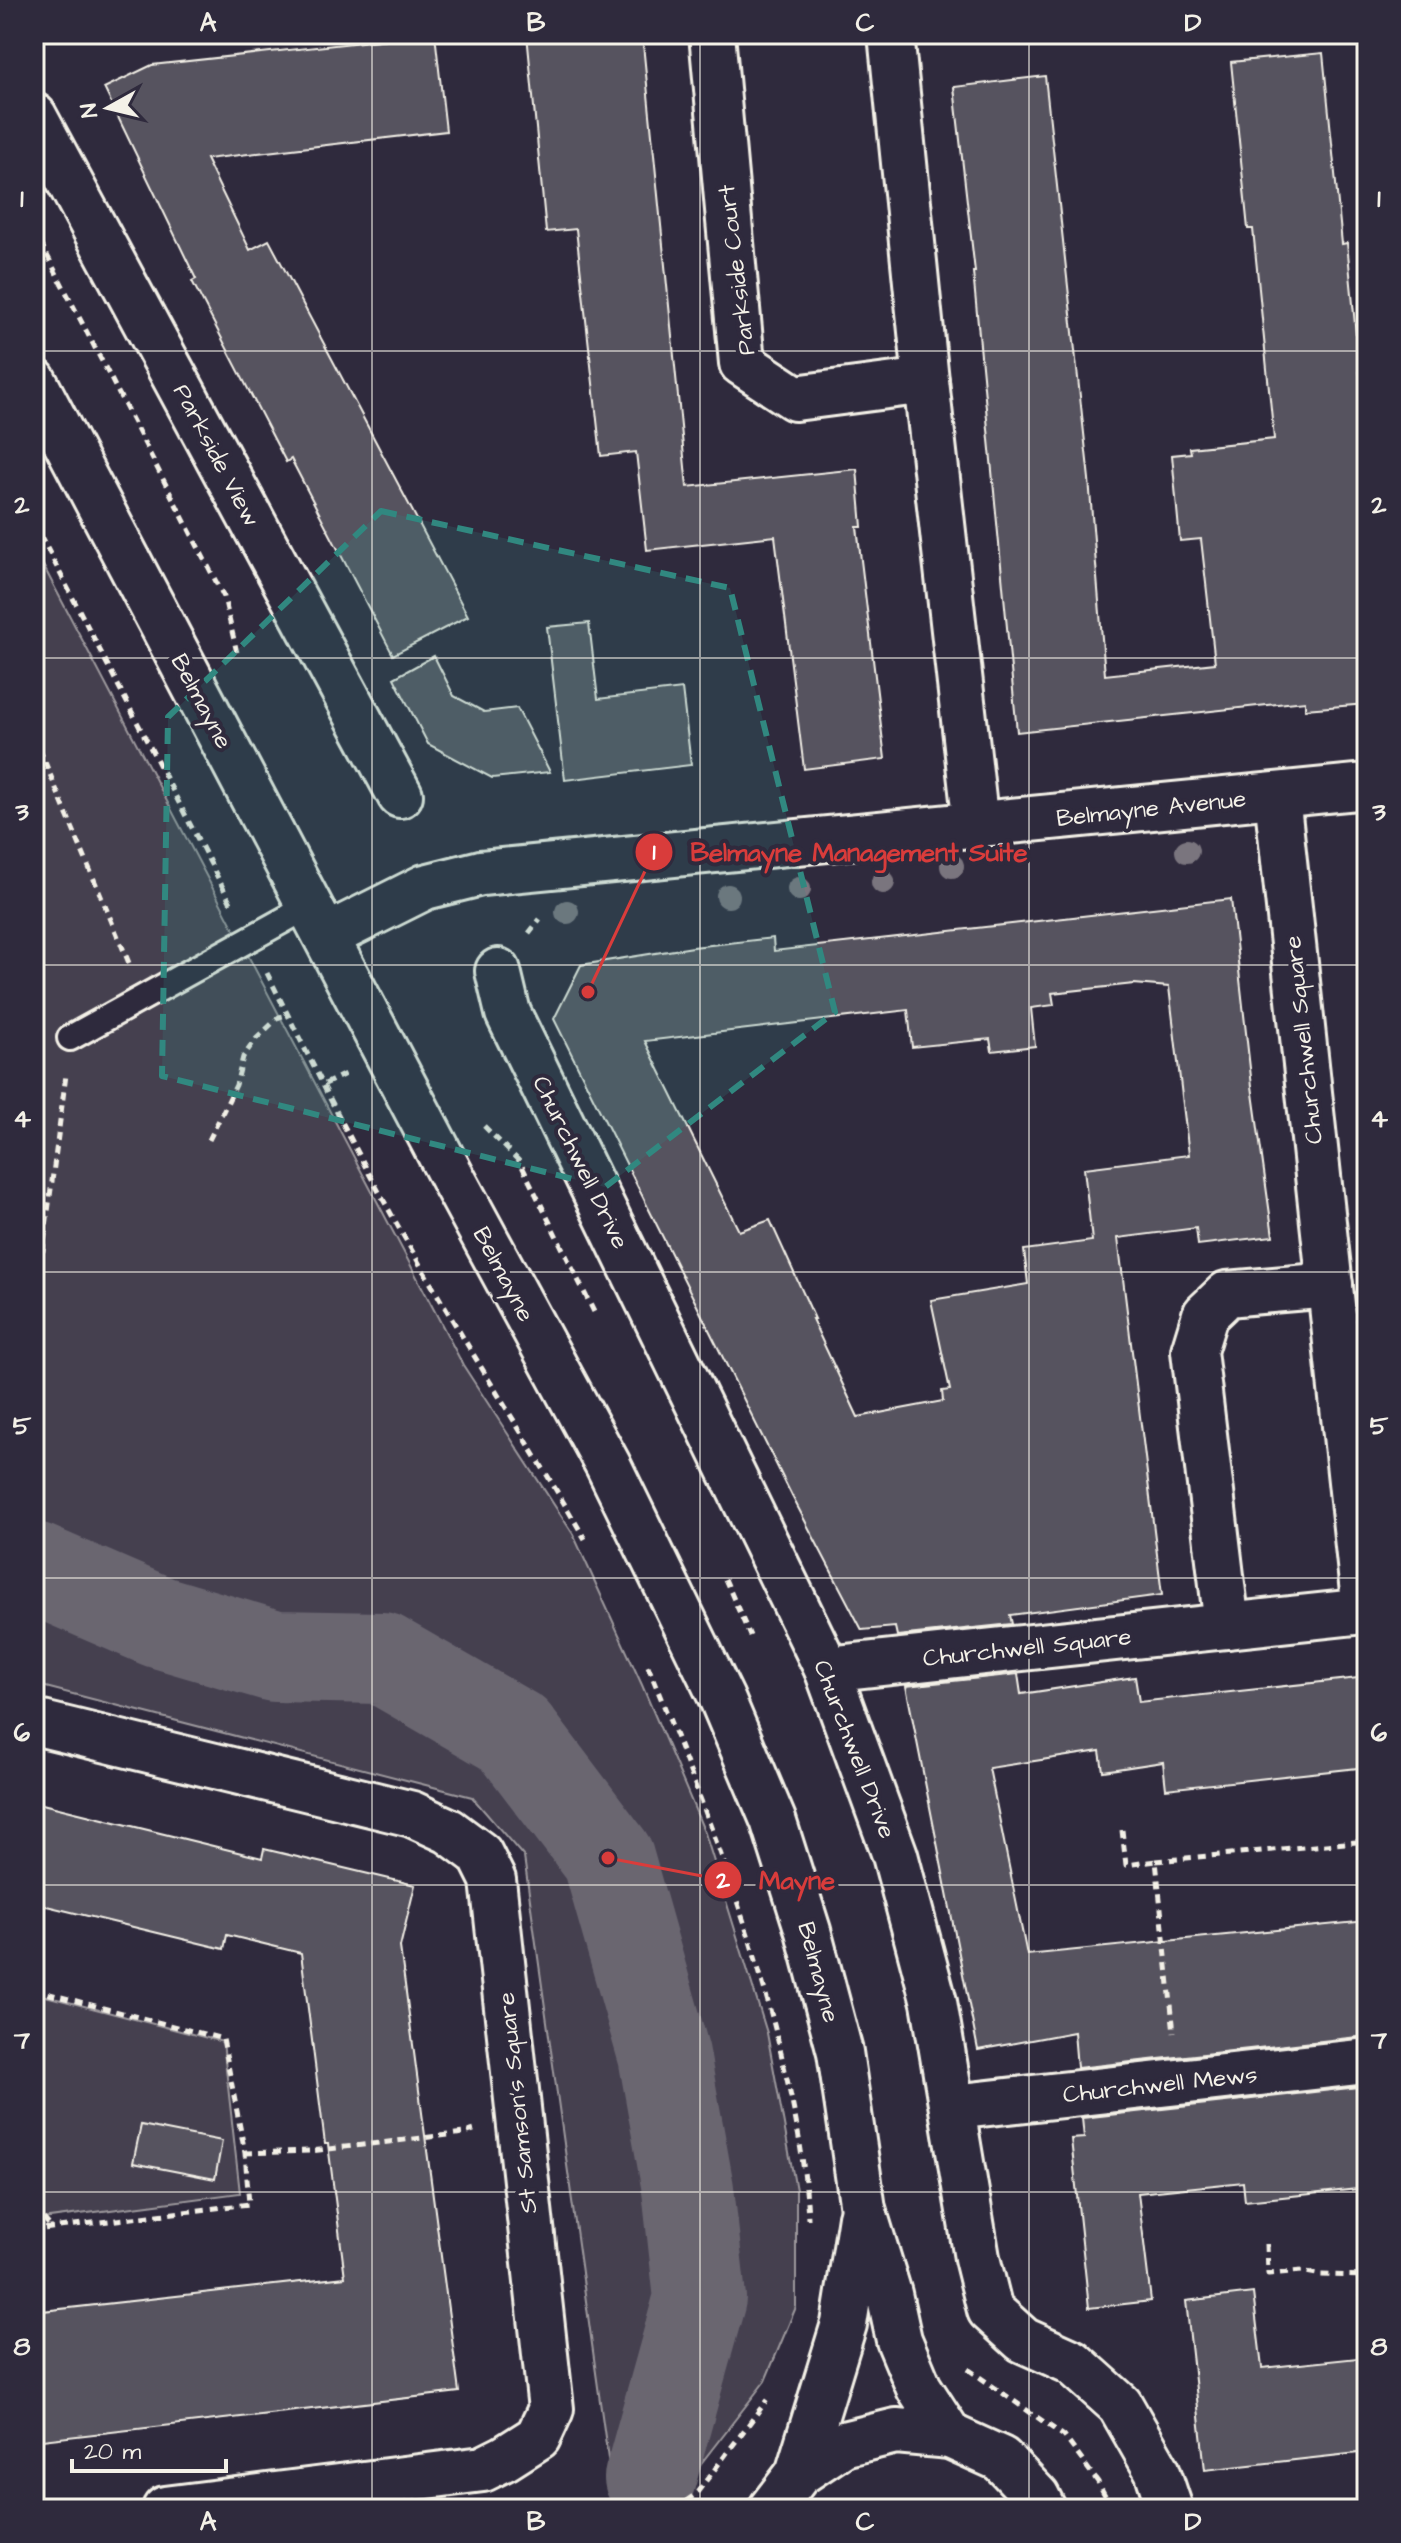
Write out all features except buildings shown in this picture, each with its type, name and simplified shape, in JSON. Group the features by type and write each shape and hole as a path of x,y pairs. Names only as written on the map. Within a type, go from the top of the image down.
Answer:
{"street":[{"name":"Parkside Court","path":"712,34 742,363 795,398 926,381"},
{"path":"891,34 976,826"},
{"name":"Parkside View","path":"34,116 400,795"},
{"name":"Belmayne","path":"34,381 452,1177 608,1465 722,1699 773,1820 799,1903 840,2052 863,2209 889,2294 899,2340 919,2388 950,2436"},
{"name":"Belmayne Avenue","path":"319,920 481,873 1367,786"},
{"name":"Churchwell Square","path":"827,1669 1366,1611 1277,796"},
{"name":"Churchwell Drive","path":"498,971 508,1013 827,1669 895,1855 934,2002 977,2258 990,2310 1023,2340 1072,2362 1120,2405 1157,2470 1170,2509"},
{"path":"1227,1626 1194,1351 1197,1339 1205,1315 1227,1294 1330,1285"},
{"name":"St Samson's Square","path":"34,1722 412,1814 449,1831 480,1854 493,1880 551,2409 538,2437 483,2469 165,2509"},
{"name":"Churchwell Mews","path":"953,2107 1367,2061"},
{"name":"Belmayne","path":"798,2474 844,2324 863,2209"},
{"name":"Belmayne","path":"771,2509 798,2474 843,2444 896,2431 950,2436 1001,2459 1037,2497 1043,2509"}],"lane":[{"path":"70,1038 249,939 319,920"}],"path":[{"path":"34,230 224,597"},
{"path":"34,523 420,1265 591,1547"},
{"path":"34,736 144,997"},
{"path":"209,1140 236,1085 243,1057 279,1017 288,1015"},
{"path":"34,1261 42,1257 70,1038"},
{"path":"325,1084 346,1073"},
{"path":"647,1665 693,1778 745,1922 774,2020 796,2120 809,2233"},
{"path":"1122,1830 1126,1865 1367,1841"},
{"path":"1156,1861 1178,2082"},
{"path":"34,1990 223,2039 245,2153 249,2204 34,2230"},
{"path":"245,2153 311,2151 465,2133 518,2110"},
{"path":"34,2208 52,2228"},
{"path":"1267,2244 1268,2274 1302,2271 1321,2275 1367,2276"},
{"path":"1359,2277 1367,2340"},
{"path":"675,2509 696,2494 771,2395"}],"highlighted area":[{"path":"381,511 730,588 835,1012 605,1187 162,1076 168,717"}],"shaded area":[{"path":"34,548 463,1365 573,1534 705,1833 767,2033 796,2190 796,2307 765,2381 678,2493 649,2509 615,2509 524,1857 472,1797 34,1684"},
{"path":"34,1993 223,2042 240,2193 34,2220"}],"waterway":[{"path":"34,1568 159,1622 275,1656 382,1658 514,1734 608,1858 664,2055 688,2189 700,2298 650,2478"}],"place":[{"name":"Belmayne Management Suite","path":"588,992"},
{"name":"Mayne","path":"608,1858"}]}
